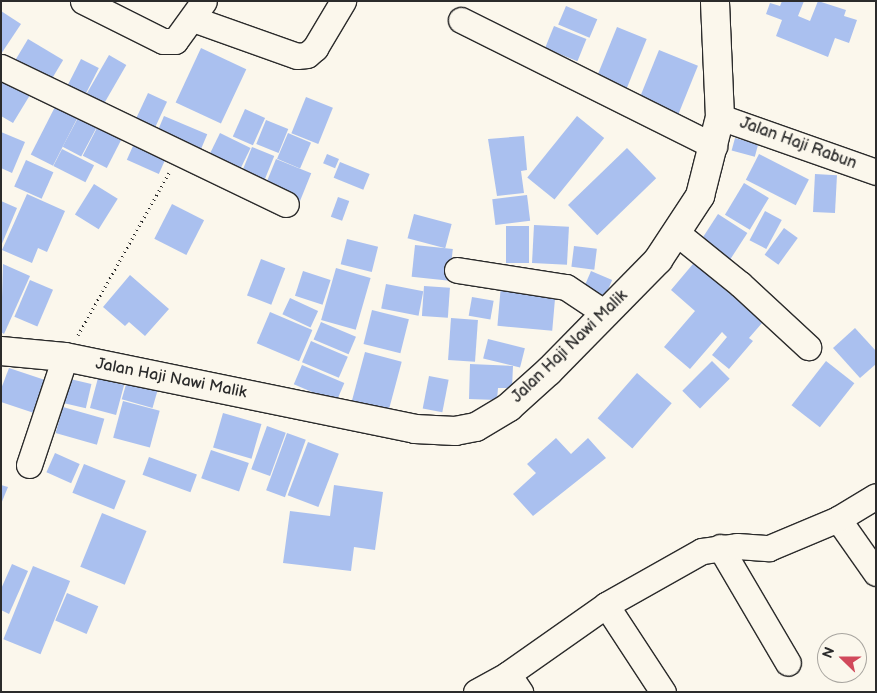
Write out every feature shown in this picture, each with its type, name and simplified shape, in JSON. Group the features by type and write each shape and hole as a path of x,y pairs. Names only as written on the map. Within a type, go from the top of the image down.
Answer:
{"main road":[{"name":"Jalan Haji Nawi Malik","path":"1,351 65,357 329,413 415,429 455,431 476,427 509,407 549,372 658,260 678,234 700,196 720,117 715,1"}],"street":[{"path":"83,1 163,41 174,41 199,10 297,56 307,55 315,48 342,1"},
{"path":"460,20 714,146"},
{"path":"1,67 286,204"},
{"name":"Jalan Haji Rabun","path":"720,117 876,172"},
{"path":"678,234 740,284 808,347"},
{"path":"457,270 566,287 605,314"},
{"path":"29,465 65,357"},
{"path":"476,692 514,683 606,605 702,551 720,547 769,548 838,519 876,496"},
{"path":"838,519 876,573"},
{"path":"720,547 788,663"},
{"path":"606,605 663,692"}],"path":[{"path":"65,357 181,152"}],"building":[{"path":"782,1 804,1 798,16 810,21 818,1 846,10 844,16 857,20 849,43 835,38 828,57 776,36 782,20 766,14 770,3 780,6"},
{"path":"566,6 597,19 589,38 558,24"},
{"path":"1,11 21,24 1,54"},
{"path":"554,26 586,39 577,61 545,48"},
{"path":"617,27 647,39 623,96 594,84"},
{"path":"28,39 63,60 50,82 15,60"},
{"path":"201,48 246,69 221,124 176,102"},
{"path":"659,50 698,66 678,114 640,98"},
{"path":"109,55 126,65 100,110 83,100"},
{"path":"81,59 99,68 83,99 65,90"},
{"path":"1,79 30,95 13,123 1,116"},
{"path":"148,93 167,102 152,134 133,125"},
{"path":"306,97 333,108 318,144 291,133"},
{"path":"58,101 80,112 53,166 31,154"},
{"path":"245,109 265,118 253,145 233,136"},
{"path":"80,114 99,124 81,157 63,147"},
{"path":"164,116 207,134 198,156 155,137"},
{"path":"577,116 604,138 554,199 527,177"},
{"path":"266,120 288,129 279,153 256,144"},
{"path":"100,122 124,134 107,168 83,156"},
{"path":"1,132 25,142 12,173 1,168"},
{"path":"220,133 251,148 238,174 207,159"},
{"path":"288,133 311,143 300,169 277,159"},
{"path":"524,136 527,170 521,171 524,193 497,196 488,139"},
{"path":"137,137 169,151 159,174 127,160"},
{"path":"735,138 758,144 755,157 732,151"},
{"path":"252,147 274,156 263,184 241,175"},
{"path":"627,148 656,178 597,235 568,205"},
{"path":"62,149 94,165 85,182 53,166"},
{"path":"327,154 339,159 335,168 323,163"},
{"path":"759,154 809,179 796,205 746,180"},
{"path":"276,159 311,173 300,201 265,187"},
{"path":"26,160 53,172 42,199 14,186"},
{"path":"340,162 370,174 363,190 334,178"},
{"path":"815,174 837,175 835,213 813,212"},
{"path":"744,183 769,198 750,230 725,215"},
{"path":"94,184 118,199 99,229 75,215"},
{"path":"27,194 65,211 47,252 38,248 32,263 2,250"},
{"path":"527,195 530,221 495,225 492,199"},
{"path":"338,197 349,201 342,221 331,217"},
{"path":"1,201 17,208 1,246"},
{"path":"172,204 204,220 186,255 154,239"},
{"path":"765,211 782,220 766,249 750,240"},
{"path":"414,214 452,224 445,248 408,238"},
{"path":"718,214 747,233 728,263 698,244"},
{"path":"534,225 569,227 567,265 532,263"},
{"path":"506,226 529,226 529,263 506,263"},
{"path":"784,228 798,238 778,265 765,255"},
{"path":"347,239 378,247 372,272 341,264"},
{"path":"415,245 453,249 449,281 412,277"},
{"path":"574,246 597,249 594,270 571,267"},
{"path":"698,258 768,316 749,338 753,341 729,369 712,355 727,337 722,332 690,369 664,347 695,311 671,290"},
{"path":"261,259 285,268 271,305 247,295"},
{"path":"3,264 30,276 4,334 1,332"},
{"path":"336,268 371,278 356,330 321,320"},
{"path":"303,271 331,280 323,305 295,296"},
{"path":"591,271 612,280 605,297 584,288"},
{"path":"130,275 169,309 145,336 129,322 125,326 103,307"},
{"path":"30,280 53,290 37,327 14,317"},
{"path":"386,284 423,291 419,316 381,309"},
{"path":"501,285 556,290 552,331 497,326"},
{"path":"424,286 450,288 448,318 422,316"},
{"path":"472,297 494,301 490,320 469,316"},
{"path":"290,298 318,311 310,327 282,314"},
{"path":"372,310 409,319 400,353 364,344"},
{"path":"270,312 312,330 299,361 257,343"},
{"path":"451,318 478,320 475,362 448,360"},
{"path":"321,322 356,337 349,354 314,339"},
{"path":"855,328 876,351 876,364 860,378 833,348"},
{"path":"488,339 525,348 520,368 483,358"},
{"path":"311,341 348,357 339,378 302,362"},
{"path":"365,352 402,362 388,412 352,402"},
{"path":"712,361 730,379 700,408 682,391"},
{"path":"826,361 854,383 820,427 792,405"},
{"path":"470,364 513,366 512,388 498,388 497,400 469,399"},
{"path":"302,365 344,383 336,402 294,384"},
{"path":"9,368 48,381 37,414 1,402 1,389"},
{"path":"637,373 672,403 632,448 598,418"},
{"path":"429,376 449,380 442,412 423,408"},
{"path":"98,378 124,385 116,415 90,408"},
{"path":"70,379 91,384 86,408 64,403"},
{"path":"127,381 158,390 153,408 122,399"},
{"path":"123,401 160,411 150,448 113,438"},
{"path":"63,407 104,419 97,445 56,433"},
{"path":"223,413 261,424 252,459 213,448"},
{"path":"267,426 286,433 270,476 251,469"},
{"path":"287,433 306,440 285,497 266,490"},
{"path":"556,438 571,454 588,438 606,458 533,516 513,494 536,473 527,464"},
{"path":"308,442 339,454 318,507 288,495"},
{"path":"211,450 249,463 239,491 201,478"},
{"path":"55,453 80,464 71,483 46,472"},
{"path":"149,457 197,474 190,492 143,475"},
{"path":"84,464 126,481 114,510 72,493"},
{"path":"1,485 8,487 1,504"},
{"path":"334,485 383,492 375,550 354,547 351,571 283,563 290,511 330,516"},
{"path":"102,513 147,531 125,585 80,567"},
{"path":"12,564 28,571 9,614 1,610 1,589"},
{"path":"33,566 70,581 40,654 3,639"},
{"path":"67,593 98,606 87,634 55,621"}]}
